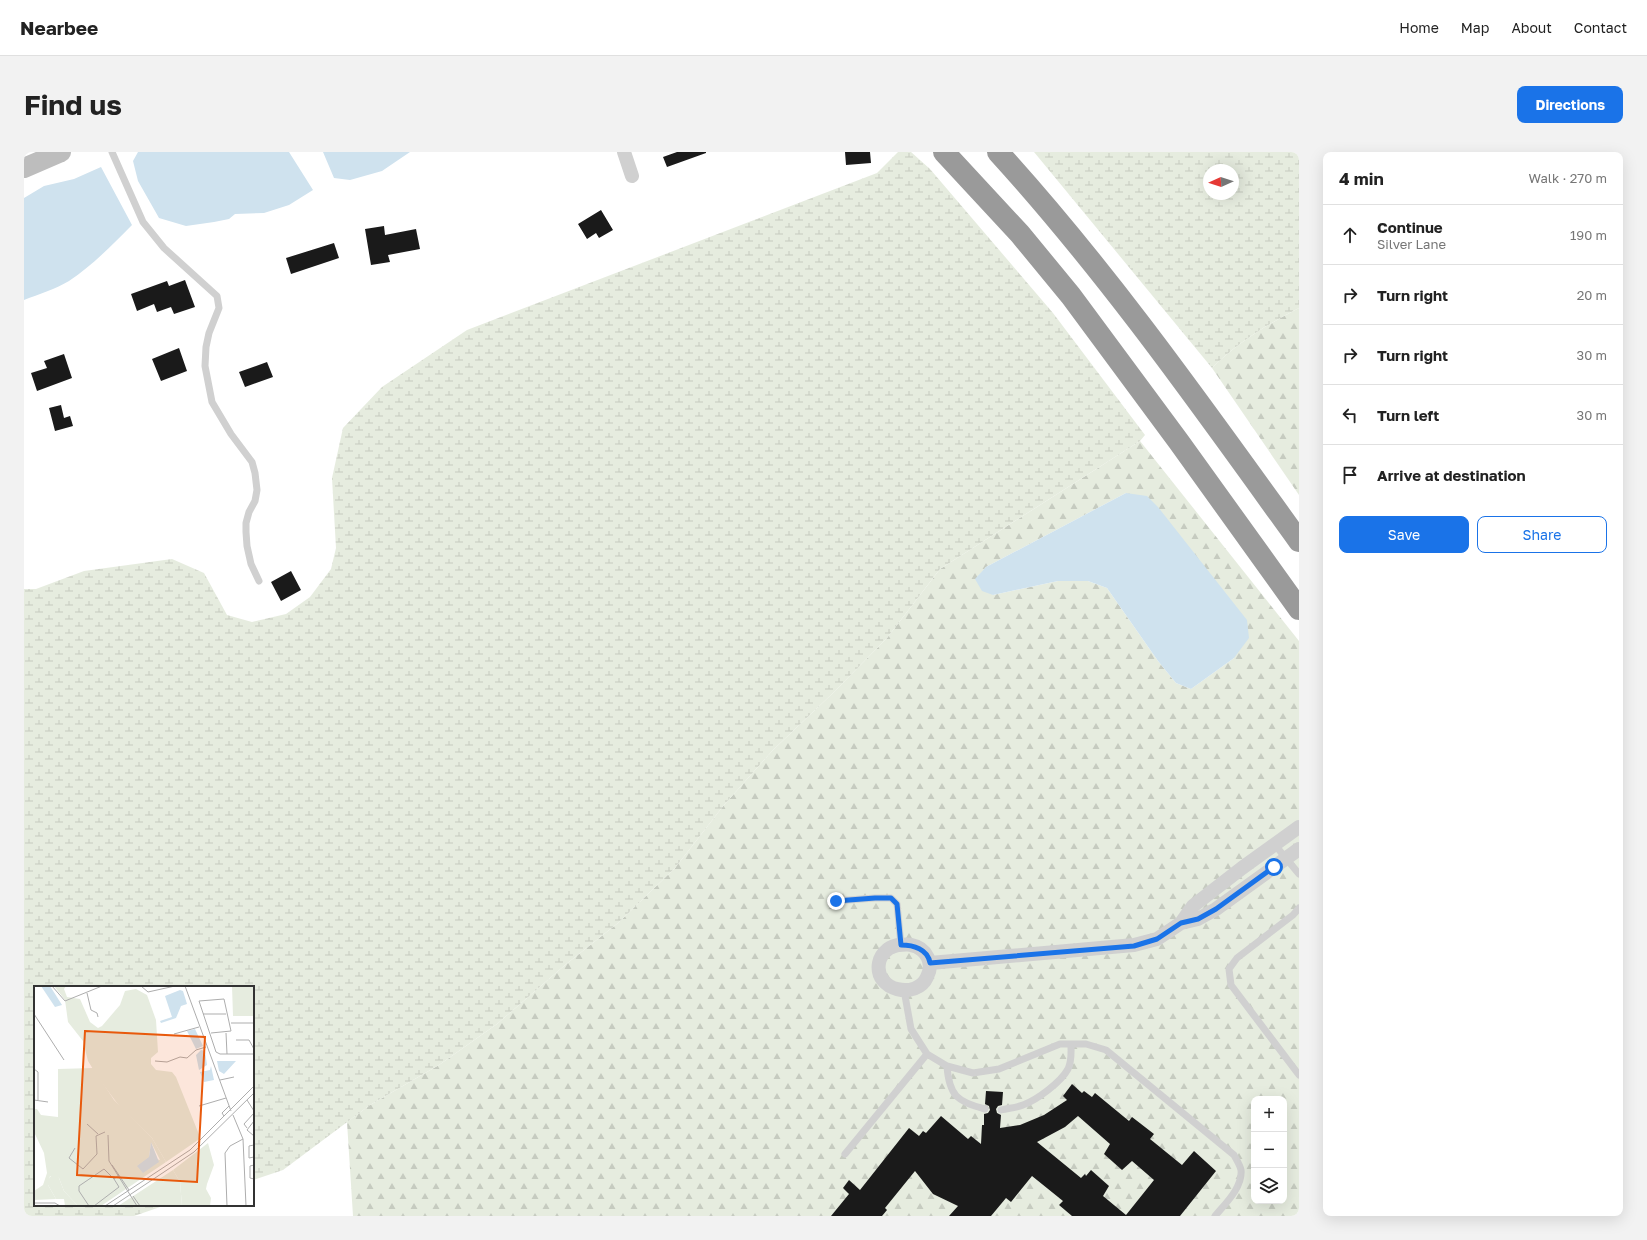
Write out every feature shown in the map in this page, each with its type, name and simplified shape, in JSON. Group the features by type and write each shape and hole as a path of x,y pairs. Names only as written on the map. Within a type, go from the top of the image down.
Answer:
{"highway":[{"path":"944,152 1020,234 1071,296 1179,442 1299,609"},
{"path":"998,152 1044,203 1098,268 1148,333 1299,541"}],"main road":[{"path":"24,168 61,152"}],"street":[{"path":"624,152 632,176"},
{"path":"1181,923 1193,906 1299,827"},
{"path":"930,963 1134,946 1157,939 1181,923 1198,919 1216,909 1299,849"},
{"path":"901,945 911,945 922,950 929,959 930,963 931,970 926,980 916,988 904,990 891,988 882,980 878,970 880,959 887,950 901,945"}],"lane":[{"path":"112,152 143,222 164,248 217,296 219,308 209,333 206,347 205,366 212,402 231,434 252,462 255,473 257,490 255,501 249,512 246,524 246,546 251,564 259,582"},
{"path":"1274,845 1299,874"},
{"path":"836,901 891,898 897,904 901,945"},
{"path":"1299,908 1293,915 1237,958 1229,969 1231,985 1299,1075"},
{"path":"904,990 911,1029 927,1054 947,1066 974,1072 999,1069 1060,1044 1086,1044 1106,1050 1234,1155 1241,1169 1240,1182 1215,1216"},
{"path":"1002,1110 1022,1106 1035,1099 1059,1080 1068,1069 1072,1058 1071,1044"},
{"path":"845,1154 927,1054"},
{"path":"947,1066 948,1082 955,1095 969,1105 985,1109"}],"green space":[{"path":"898,152 911,152 930,169 1053,313 1145,435 1140,441 940,569 887,638 834,692 773,750 724,805 675,868 618,923 565,965 497,1024 439,1065 370,1105 283,1170 254,1180 254,986 34,986 34,1206 163,1206 134,1216 24,1216 24,589 36,589 84,571 172,559 204,573 227,615 252,622 286,614 310,597 331,569 336,548 332,478 343,428 382,387 467,330 877,173"},
{"path":"1034,152 1299,152 1299,308 1253,335 1212,368"},
{"path":"1299,308 1299,495 1212,368 1232,350 1253,335"},
{"path":"1140,441 1299,641 1299,1216 353,1216 347,1122 370,1105 439,1065 497,1024 565,965 618,923 675,868 724,805 773,750 834,692 887,638 940,569","holes":["1126,493 1234,658 1191,689 1176,683 1158,661 1107,588 1088,581 1058,581 993,595 976,579 986,567"]}],"water":[{"path":"138,152 289,152 313,190 289,205 264,213 235,214 229,219 186,226 159,218 138,181 133,161"},
{"path":"323,152 410,152 382,171 350,180 334,178"},
{"path":"101,167 132,225 94,262 78,275 64,284 24,300 24,198 44,186 74,179"},
{"path":"1126,493 1147,496 1158,507 1247,620 1249,638 1234,658 1191,689 1176,683 1158,661 1107,588 1088,581 1058,581 993,595 982,591 975,579 986,567"}],"building":[{"path":"677,152 706,153 667,167 663,157"},
{"path":"845,152 870,152 871,163 846,165"},
{"path":"601,210 613,230 599,238 596,233 587,239 578,224"},
{"path":"384,226 385,235 416,229 420,249 388,255 390,262 371,265 365,229"},
{"path":"334,243 339,258 291,274 286,258"},
{"path":"185,280 195,307 174,314 171,307 157,312 154,304 137,311 131,294 167,281 169,286"},
{"path":"179,348 187,371 161,381 152,359"},
{"path":"64,354 72,378 37,391 31,373 47,368 44,361"},
{"path":"267,362 273,377 245,387 239,372"},
{"path":"61,405 64,418 70,416 73,426 55,431 49,408"},
{"path":"291,571 301,590 281,601 271,582"},
{"path":"1072,1084 1082,1093 1084,1091 1092,1097 1095,1093 1129,1121 1132,1117 1154,1134 1150,1139 1182,1165 1194,1151 1216,1171 1180,1216 1072,1216 1059,1205 1063,1201 1032,1176 1011,1202 1006,1198 991,1216 949,1216 958,1206 933,1194 915,1171 885,1208 887,1210 882,1216 831,1216 849,1194 843,1188 849,1180 860,1190 909,1128 919,1136 923,1131 926,1133 941,1116 968,1139 971,1136 981,1144 984,1114 988,1113 990,1110 989,1106 985,1104 986,1091 1003,1092 1002,1105 998,1106 996,1109 997,1113 1001,1115 1000,1128 1020,1125 1044,1115 1067,1100 1063,1096","holes":["1078,1116 1110,1144 1104,1154 1122,1170 1132,1161 1154,1180 1126,1215 1103,1196 1109,1186 1091,1170 1086,1176 1085,1174 1081,1178 1037,1142 1065,1127"]}],"route":[{"path":"836,901 891,898 897,904 901,945 911,945 922,950 929,959 930,963 1134,946 1157,939 1181,923 1198,919 1216,909 1274,867"}]}
